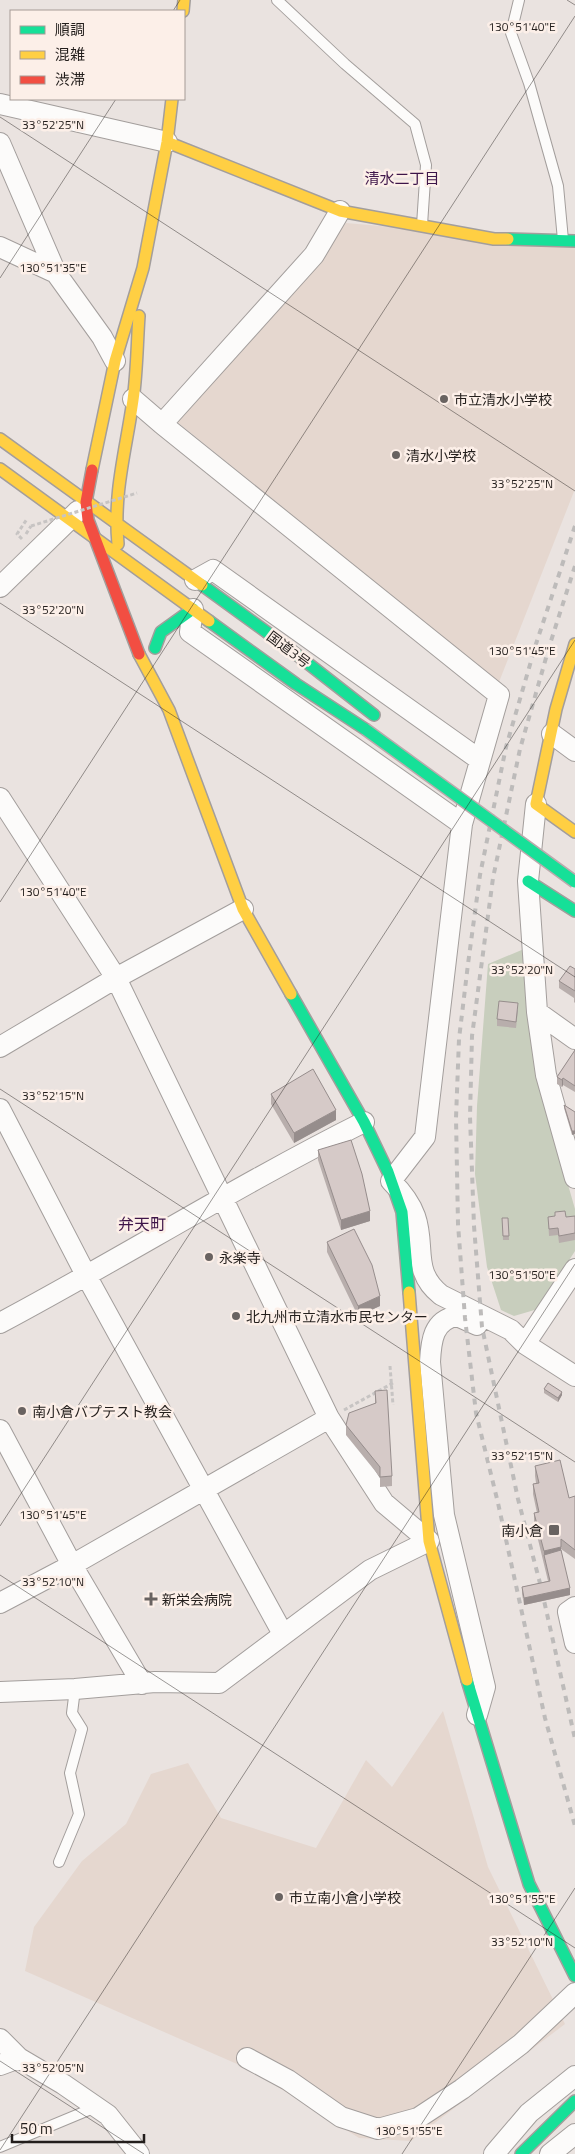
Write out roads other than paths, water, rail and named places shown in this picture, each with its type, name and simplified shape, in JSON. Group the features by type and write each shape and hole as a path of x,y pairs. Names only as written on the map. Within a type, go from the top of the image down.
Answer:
{"main road":[{"path":"172,100 167,142 143,268 115,361 93,463 86,502 88,520 134,644 169,710 243,909 364,1122 391,1181 402,1212 429,1541 477,1715 529,1884 575,1976"},
{"path":"167,142 340,211 494,239 569,241"},
{"path":"129,576 117,540 116,524 118,481 127,400 136,371 143,268"},
{"path":"110,444 115,416"},
{"name":"国道3号","path":"0,439 287,647 378,718"},
{"path":"50,475 59,479 76,478 84,475 93,463"},
{"name":"国道3号","path":"0,469 296,684 365,729 575,882"},
{"path":"48,504 67,508 86,502 94,497 102,479"},
{"path":"157,657 161,632 192,609"},
{"path":"148,628 157,657 169,710"},
{"path":"575,644 556,709 536,804 575,832"},
{"path":"465,782 480,794"},
{"path":"520,822 544,839"},
{"path":"528,881 575,911"},
{"path":"521,2154 575,2101"}],"street":[{"path":"0,104 167,142"},
{"path":"0,143 56,273 102,337 115,361"},
{"path":"162,424 314,255 340,211"},
{"path":"0,248 56,273"},
{"path":"127,400 162,424 499,695 462,824 425,1138 391,1181 405,1195 416,1218 424,1277 429,1283 441,1295 511,1330 525,1344 575,1376"},
{"path":"0,587 70,520 86,502"},
{"path":"195,580 213,570 480,760"},
{"path":"192,609 190,632 462,824"},
{"path":"552,734 575,751"},
{"path":"0,798 116,978 329,1418 384,1503 429,1541 370,1570 219,1683 155,1682 75,1689 0,1692"},
{"path":"536,804 528,881 537,1012 546,1075 575,1178"},
{"path":"0,1047 116,978 243,909"},
{"path":"537,1012 575,1039"},
{"path":"0,1110 87,1277 283,1634"},
{"path":"0,1323 87,1277 222,1198 364,1122"},
{"path":"525,1344 575,1269"},
{"path":"477,1715 486,1687 444,1515 430,1362 431,1347 438,1326 447,1319 458,1316 508,1340 525,1344"},
{"path":"0,1603 72,1565 329,1418"},
{"path":"0,1430 72,1565 142,1684"},
{"path":"575,1607 568,1612 575,1643"},
{"path":"247,2058 288,2080 342,2117 378,2129 418,2118 462,2089 521,2044 575,1993"},
{"path":"0,2039 19,2058 63,2084 108,2116 139,2154"},
{"path":"0,2066 19,2058"},
{"path":"494,2154 529,2113 575,2076"},
{"path":"550,2154 575,2134"}],"lane":[{"path":"277,0 345,64 415,124 426,165 422,226"},
{"path":"519,0 510,33 529,83 558,186 569,241"},
{"path":"59,1862 79,1814 70,1773 82,1729 72,1713 75,1689"},
{"path":"0,2147 96,2107"}],"railway":[{"path":"575,526 536,644 506,747 480,875 459,1039 456,1118 458,1224 465,1318 476,1413 498,1503 545,1718 575,1826"},
{"path":"575,566 520,749 493,878 472,1036 470,1117 474,1226 482,1327 518,1499 541,1587 575,1739"}],"place":[{"name":"市立清水小学校","path":"444,399"},
{"name":"清水小学校","path":"396,455"},
{"name":"永楽寺","path":"209,1257"},
{"name":"北九州市立清水市民センター","path":"236,1316"},
{"name":"南小倉バプテスト教会","path":"22,1411"},
{"name":"南小倉","path":"554,1530"},
{"name":"新栄会病院","path":"151,1599"},
{"name":"市立南小倉小学校","path":"279,1897"}],"district":[{"name":"清水二丁目","path":"402,178"},
{"name":"弁天町","path":"142,1224"}]}
